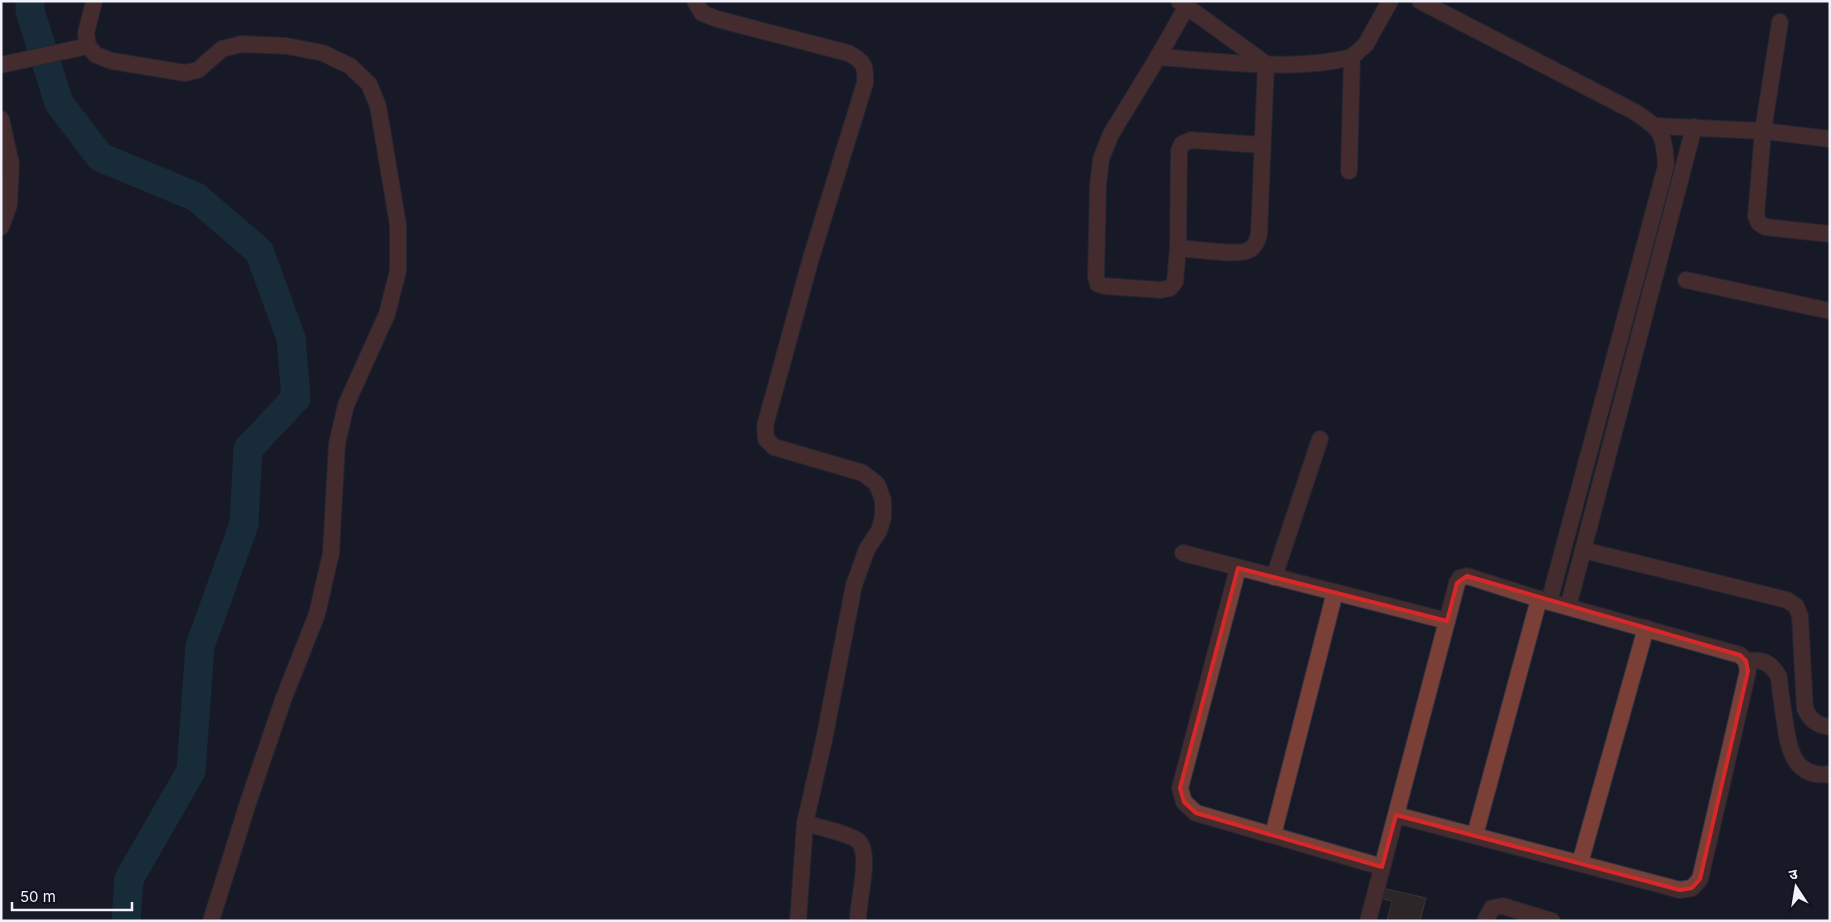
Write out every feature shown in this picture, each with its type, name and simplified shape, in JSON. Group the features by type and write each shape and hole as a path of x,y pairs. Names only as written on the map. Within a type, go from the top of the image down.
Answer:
{"street":[{"path":"84,46 94,1"},
{"path":"695,1 702,13 717,19 848,53 860,58 866,70 865,83 811,258 765,426 766,439 774,446 863,473 876,484 883,500 881,524 867,549 854,585 824,740 805,823 798,921"},
{"path":"1158,57 1266,64 1332,62 1352,57 1366,44 1390,1"},
{"path":"1420,1 1635,112 1656,126 1665,144 1666,166 1544,600 1474,836"},
{"path":"1262,145 1191,140 1182,144 1179,151 1178,248 1175,282 1170,288 1162,290 1098,284 1096,277 1098,185 1101,159 1111,134 1158,57 1183,4 1266,64"},
{"path":"1780,22 1763,131 1756,216 1765,227 1830,234"},
{"path":"84,46 96,56 112,61 184,74 198,70 222,49 241,44 286,46 314,51 323,53 350,66 369,84 378,106 398,225 398,270 387,314 346,405 337,444 331,553 317,614 250,797 211,921"},
{"path":"5,64 84,46"},
{"path":"1349,171 1352,57"},
{"path":"1178,248 1237,253 1248,251 1255,245 1259,234 1266,64"},
{"path":"1,119 11,164 9,205 1,227"},
{"path":"1656,126 1763,131 1830,139"},
{"path":"1568,607 1694,127"},
{"path":"1686,280 1830,311"},
{"path":"1274,577 1320,439"},
{"path":"1584,550 1787,600 1796,606 1800,616 1805,709 1810,719 1819,725 1830,727"},
{"path":"1183,554 1448,621"},
{"path":"1238,568 1180,788 1184,802 1196,813 1382,867"},
{"path":"1368,921 1457,583 1460,578 1467,576 1568,607 1740,655 1746,661 1748,670 1700,879 1692,888 1680,890 1396,815"},
{"path":"1272,835 1335,592"},
{"path":"1580,863 1646,628"},
{"path":"1746,661 1757,660 1766,662 1774,668 1779,677 1787,740 1792,757 1800,766 1810,772 1830,774"},
{"path":"805,823 850,837 858,841 864,849 865,859 857,911 858,921"},
{"path":"1485,921 1492,908 1503,906 1552,921"}],"highlighted area":[{"path":"1238,568 1447,621 1457,583 1467,576 1740,655 1746,661 1748,671 1700,879 1692,888 1680,890 1396,815 1382,867 1196,813 1184,802 1180,788"}],"building":[{"path":"1382,888 1426,898 1420,921 1387,921 1392,901 1379,898"}],"waterway":[{"path":"30,1 30,11 59,103 100,157 196,197 259,251 291,338 296,398 248,449 244,524 200,646 191,771 129,879 126,921"}]}
